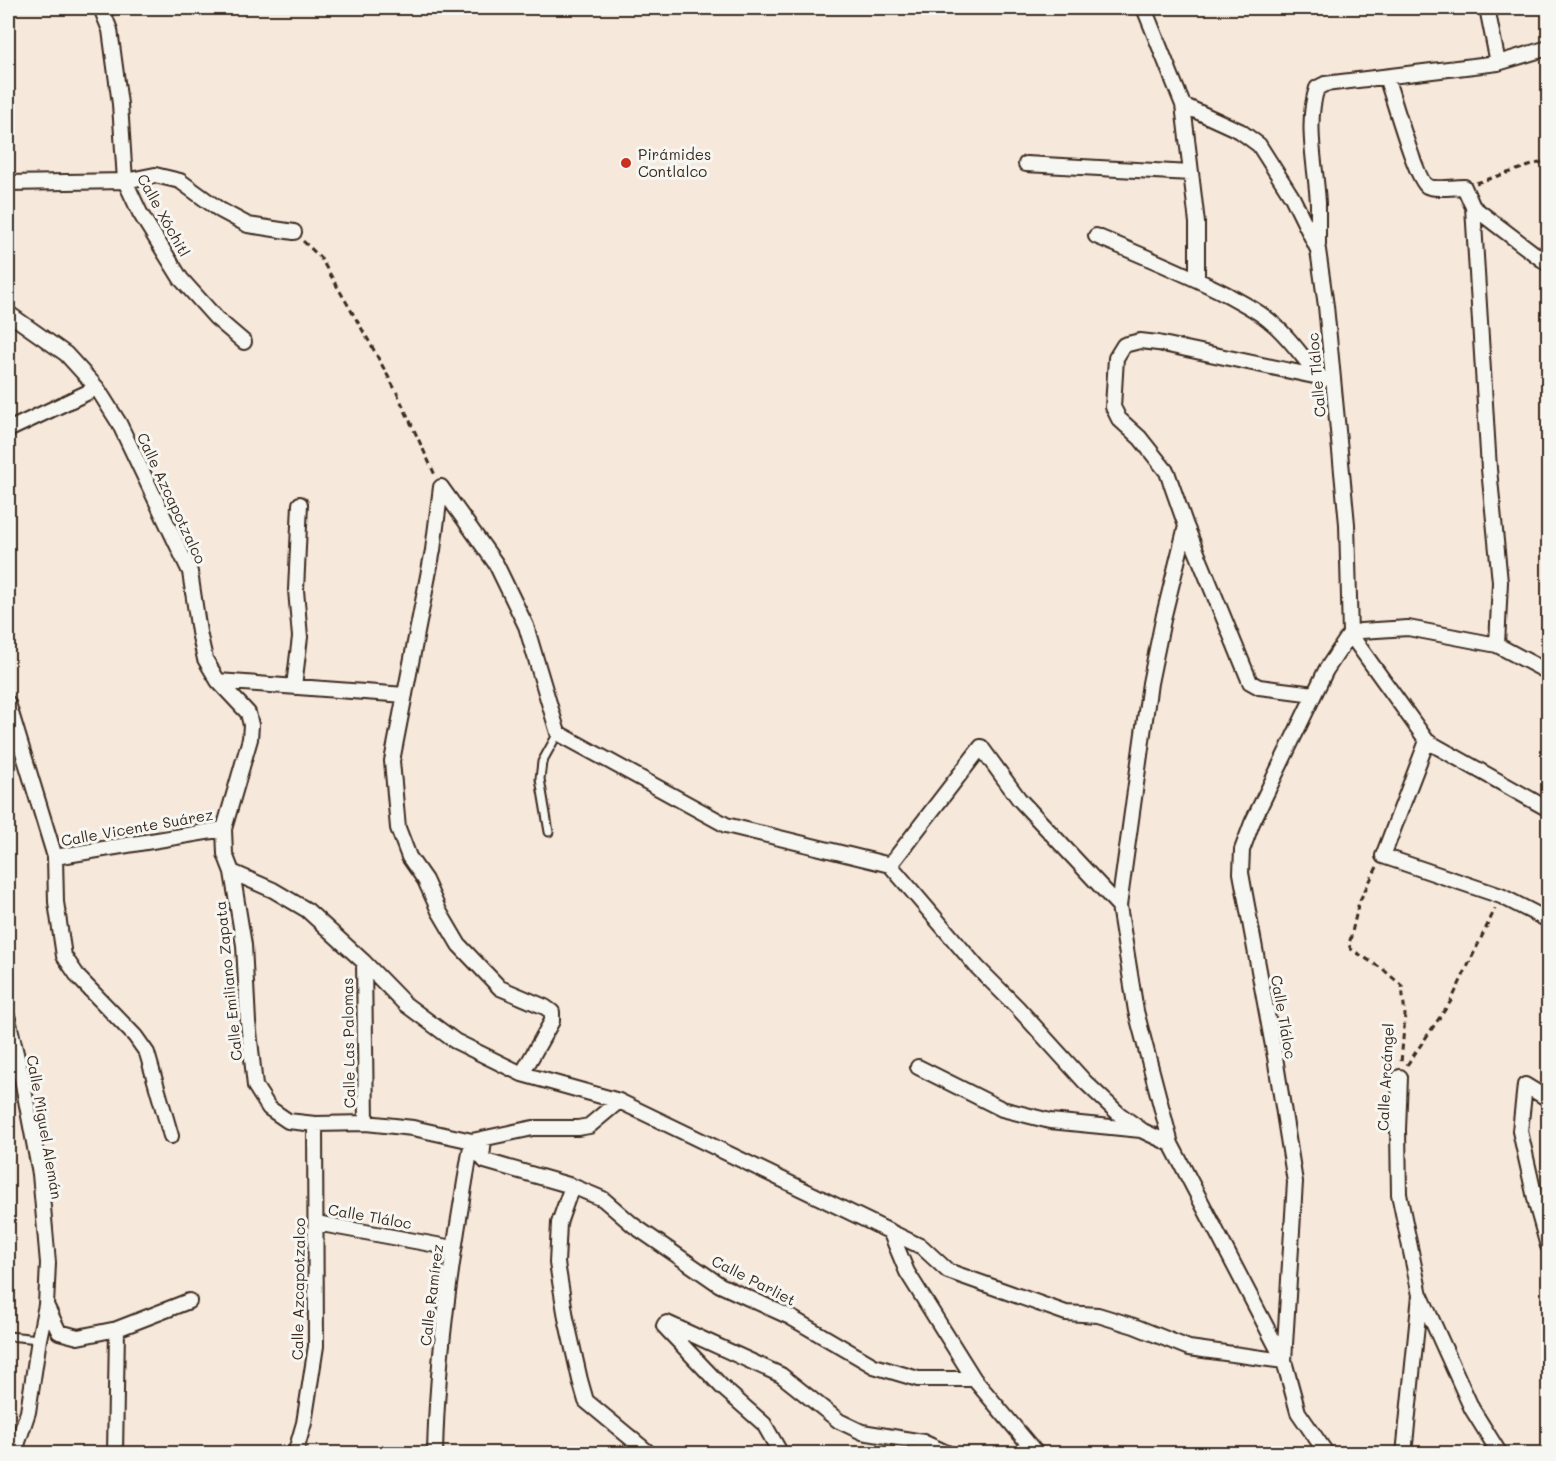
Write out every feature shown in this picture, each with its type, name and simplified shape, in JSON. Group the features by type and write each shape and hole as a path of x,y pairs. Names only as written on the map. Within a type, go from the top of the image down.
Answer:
{"street":[{"name":"Calle Xóchitl","path":"100,8 110,30 120,104 125,181 140,213 181,279 216,318 244,342"},
{"path":"1144,8 1183,105 1197,223 1197,279"},
{"path":"1487,8 1498,63"},
{"path":"1318,250 1318,202 1313,146 1313,101 1317,88 1325,84 1498,63 1548,48"},
{"path":"1386,76 1422,182 1432,187 1464,187 1473,207 1489,470 1500,582 1497,645"},
{"name":"Calle Tláloc","path":"1183,105 1240,131 1259,145 1292,197 1318,250 1326,306 1327,378 1347,524 1350,634 1326,670 1252,823 1242,850 1241,873 1295,1182 1284,1361"},
{"path":"1026,164 1191,173"},
{"path":"8,183 125,181 154,175 180,181 220,210 248,225 294,232"},
{"path":"1473,207 1548,264"},
{"path":"1096,236 1197,279 1270,321 1292,342 1304,360 1327,378"},
{"name":"Calle Azcapotzalco","path":"8,313 66,354 97,388 119,423 190,572 205,659 218,681 248,713 251,725 250,739 232,800"},
{"path":"1314,694 1259,687 1250,682 1186,526 1167,472 1140,438 1119,419 1113,407 1116,358 1124,345 1140,341 1327,378"},
{"path":"8,430 97,388"},
{"path":"441,487 433,550 392,761 398,828 409,857 425,880 439,911 459,945 500,988 552,1012 552,1021 522,1074"},
{"path":"441,487 496,564 526,627 558,733 726,825 890,865 977,967 1085,1082 1119,1114 1143,1131 1171,1144"},
{"path":"294,686 300,637 296,590 300,504"},
{"path":"1186,526 1150,683 1119,906 1137,1011 1171,1144 1284,1361 1298,1412 1327,1454"},
{"path":"1548,672 1497,645 1408,628 1361,631 1350,634 1427,741 1548,810"},
{"path":"218,681 405,695"},
{"name":"Calle Vicente Suárez","path":"8,703 55,857 56,903 64,956 79,978 135,1036 147,1053 171,1136"},
{"path":"1427,741 1383,856 1501,896 1548,920"},
{"path":"890,865 981,747 1019,799 1119,906"},
{"name":"Calle Emiliano Zapata","path":"232,800 224,829 225,854 232,872 244,945 248,1022 255,1086 269,1108 288,1121 315,1124"},
{"name":"Calle Vicente Suárez","path":"55,857 224,829"},
{"path":"232,872 273,890 307,910 364,962 405,1004 455,1041 522,1074 619,1101 922,1247 948,1271 1066,1313 1098,1315 1134,1326 1189,1348 1284,1361"},
{"name":"Calle Las Palomas","path":"364,962 366,1123"},
{"name":"Calle Miguel Alemán","path":"8,1019 40,1174 48,1263 46,1305 28,1412 14,1454"},
{"path":"918,1067 1002,1109 1050,1121 1143,1131"},
{"name":"Calle Arcángel","path":"1400,1077 1399,1194 1420,1295 1404,1454"},
{"path":"1548,1099 1525,1085 1520,1131 1548,1246"},
{"path":"315,1124 366,1123 413,1128 478,1140 533,1128 589,1126 619,1101"},
{"name":"Calle Azcapotzalco","path":"295,1454 304,1423 316,1346 315,1124"},
{"name":"Calle Parliet","path":"478,1140 485,1161 572,1186 603,1199 633,1225 720,1285 790,1317 874,1366 918,1379 974,1379"},
{"name":"Calle Ramírez","path":"435,1454 435,1405 453,1248 478,1140"},
{"path":"572,1186 559,1223 557,1263 579,1380 586,1401 650,1454"},
{"name":"Calle Tláloc","path":"316,1223 453,1248"},
{"path":"890,1231 907,1272 974,1379 1037,1454"},
{"path":"1420,1295 1472,1409 1500,1454"},
{"path":"46,1305 59,1332 78,1337 117,1329 189,1301"},
{"path":"781,1454 764,1424 722,1387 664,1326 665,1324 781,1375 839,1421 862,1432 923,1442 949,1454"},
{"path":"115,1454 117,1329"}],"lane":[{"path":"549,832 540,779 542,762 558,733"},
{"path":"8,1336 39,1339"}],"path":[{"path":"1464,187 1548,160"},
{"path":"294,232 320,257 370,343 396,391 441,487"},
{"name":"Calle Arcángel","path":"1383,856 1359,902 1349,945 1351,949 1384,970 1402,986 1405,1016 1400,1077"},
{"path":"1400,1077 1451,1001 1501,896"}],"place":[{"name":"Pirámides Contlalco","path":"626,163"}]}
